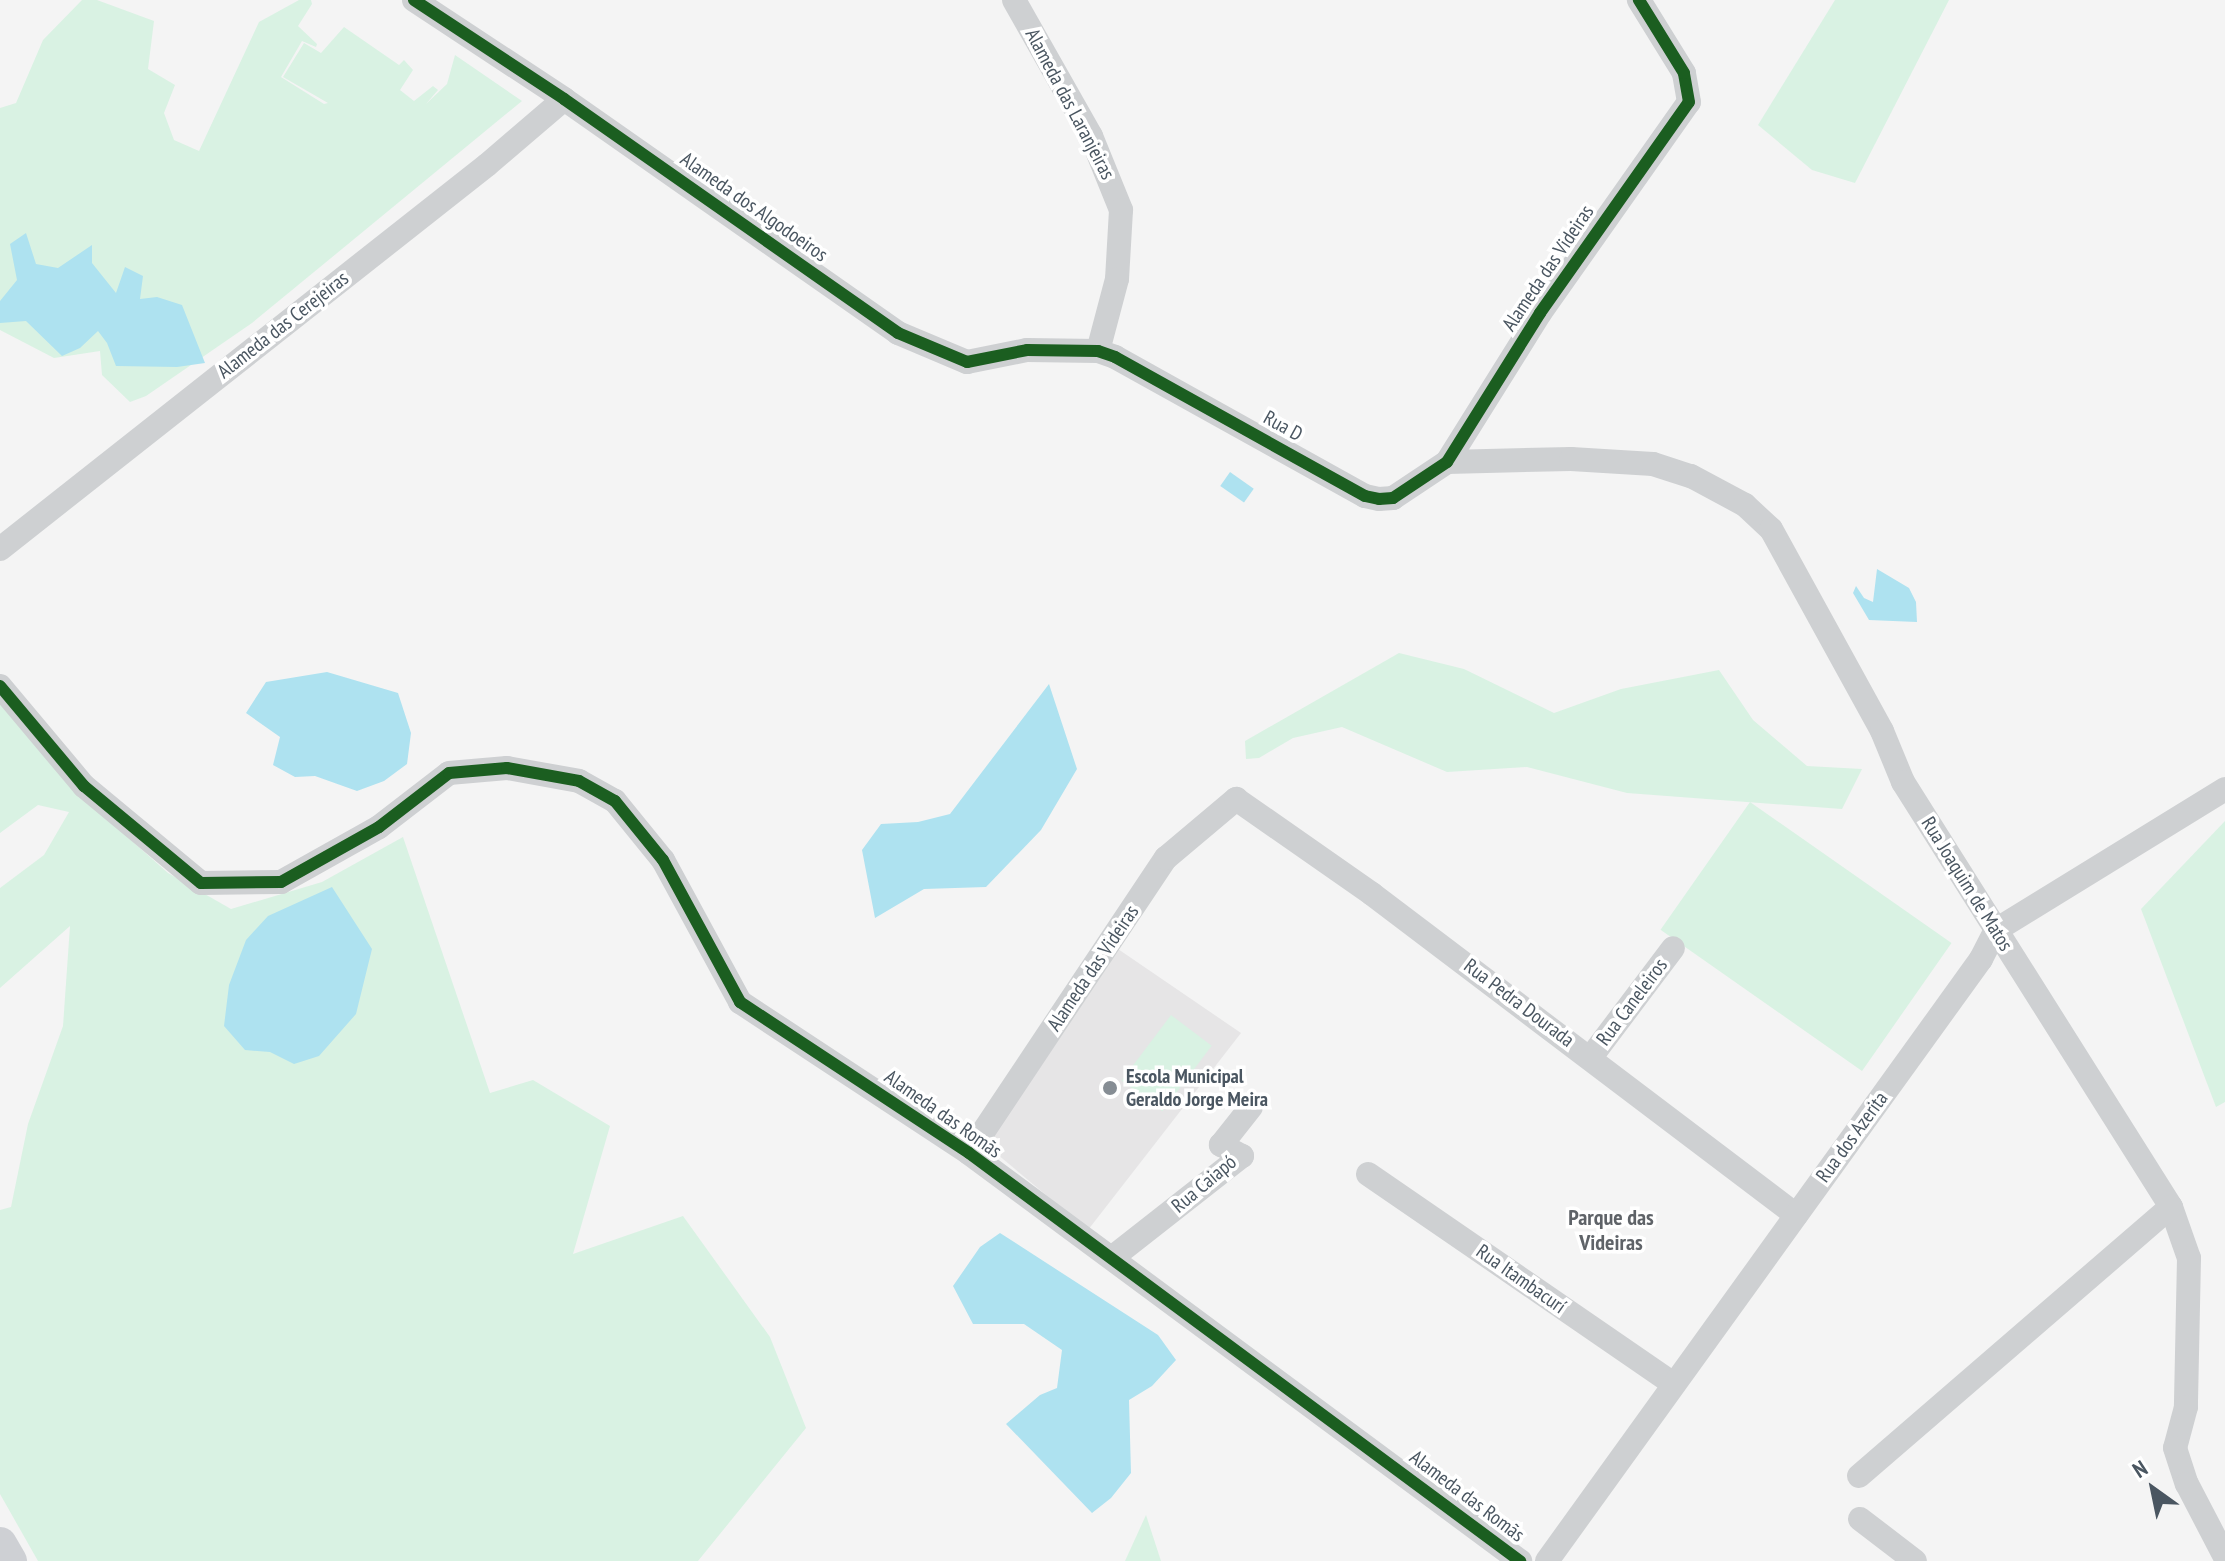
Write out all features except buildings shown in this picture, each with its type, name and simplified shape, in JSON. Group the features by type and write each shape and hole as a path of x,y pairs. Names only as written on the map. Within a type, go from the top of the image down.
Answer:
{"main road":[{"path":"0,1544 10,1561"}],"street":[{"name":"Alameda dos Algodoeiros","path":"414,0 564,99 898,333 967,362 1027,350 1098,351"},
{"name":"Alameda das Laranjeiras","path":"1014,0 1091,136 1121,210 1117,279 1098,351"},
{"name":"Alameda das Videiras","path":"1447,462 1540,313 1689,102 1684,73 1639,0"},
{"name":"Alameda das Cerejeiras","path":"0,549 487,165 564,99"},
{"name":"Rua D","path":"1098,351 1159,380 1365,496 1393,498 1447,462"},
{"name":"Rua Joaquim de Matos","path":"1447,462 1571,459 1653,464 1691,476 1745,505 1771,529 1882,731 1903,782 2171,1207 2189,1258 2186,1407 2175,1448 2187,1484 2225,1557"},
{"name":"Alameda das Romãs","path":"0,686 84,786 201,883 281,882 379,827 449,773 507,768 579,781 615,801 663,860 740,1002 969,1153 1520,1561"},
{"name":"Rua dos Azerita","path":"1547,1561 1981,959 1996,930 2225,789"},
{"name":"Alameda das Videiras","path":"969,1153 1166,858 1236,799"},
{"name":"Rua Pedra Dourada","path":"1236,799 1372,894 1796,1215"},
{"name":"Rua Caneleiros","path":"1591,1057 1673,948"},
{"name":"Rua Caiapó","path":"1113,1257 1242,1156 1221,1145 1251,1107"},
{"name":"Rua Itambacurí","path":"1368,1174 1673,1384"},
{"path":"1859,1476 2171,1207"},
{"path":"1860,1519 1915,1561"}],"shaded area":[{"name":"Escola Municipal Geraldo Jorge Meira","path":"1118,949 1241,1033 1088,1230 985,1144"}],"green space":[{"path":"82,0 97,0 154,21 148,69 175,85 164,113 174,140 199,151 259,22 299,0 311,0 312,4 298,26 317,44 316,47 302,41 281,77 324,104 328,103 283,77 304,43 321,53 344,27 399,65 404,60 413,70 400,90 414,101 433,86 438,90 426,104 447,84 455,55 522,101 252,323 146,396 130,402 102,375 100,351 54,358 0,330 0,108 16,103 43,40"},
{"path":"1835,0 1949,0 1855,183 1812,170 1758,125"},
{"path":"1399,653 1464,669 1554,713 1621,689 1719,670 1753,720 1807,766 1862,769 1842,809 1627,793 1527,767 1447,772 1342,727 1293,738 1259,758 1246,759 1245,741"},
{"path":"0,699 79,794 168,873 231,909 322,882 403,837 490,1093 533,1080 610,1126 573,1254 683,1216 770,1337 806,1428 698,1561 38,1561 0,1494 0,1210 11,1207 28,1124 63,1026 70,926 0,988 0,888 44,855 69,812 38,805 0,833"},
{"path":"1750,802 1952,943 1862,1071 1661,930"},
{"path":"2225,821 2225,1102 2216,1107 2141,909"},
{"path":"1171,1015 1212,1046 1162,1111 1122,1080"},
{"path":"1146,1515 1161,1561 1125,1561"}],"water":[{"path":"26,233 36,264 58,268 92,245 92,263 116,293 125,267 143,276 140,299 157,297 182,305 205,363 177,367 116,366 107,343 98,331 80,348 62,356 26,321 0,323 0,301 17,280 10,244"},
{"path":"1230,472 1254,489 1244,503 1220,486"},
{"path":"1877,569 1909,588 1916,602 1917,622 1869,620 1853,593 1856,586 1864,598 1873,602"},
{"path":"327,672 398,693 411,733 407,764 384,781 357,791 315,776 295,777 273,765 280,737 246,713 266,682"},
{"path":"1049,684 1077,769 1041,830 986,887 924,889 875,918 862,850 881,824 918,822 950,814"},
{"path":"332,887 372,949 356,1014 319,1056 294,1064 270,1052 245,1050 224,1026 229,985 246,940 268,916"},
{"path":"1000,1233 1158,1335 1176,1360 1152,1386 1129,1400 1131,1473 1111,1498 1092,1513 1006,1424 1040,1395 1057,1388 1062,1350 1024,1324 973,1324 953,1286 980,1247"}],"cycle path":[{"path":"414,0 564,99 898,333 967,362 1027,350 1098,351 1115,357 1365,496 1379,499 1393,498 1447,462 1540,313 1689,102 1684,73 1639,0"},
{"path":"0,686 84,786 201,883 281,882 379,827 449,773 507,768 579,781 615,801 663,860 740,1002 969,1153 1520,1561"}],"place":[{"name":"Escola Municipal Geraldo Jorge Meira","path":"1110,1088"}],"district":[{"name":"Parque das Videiras","path":"1611,1230"}]}
